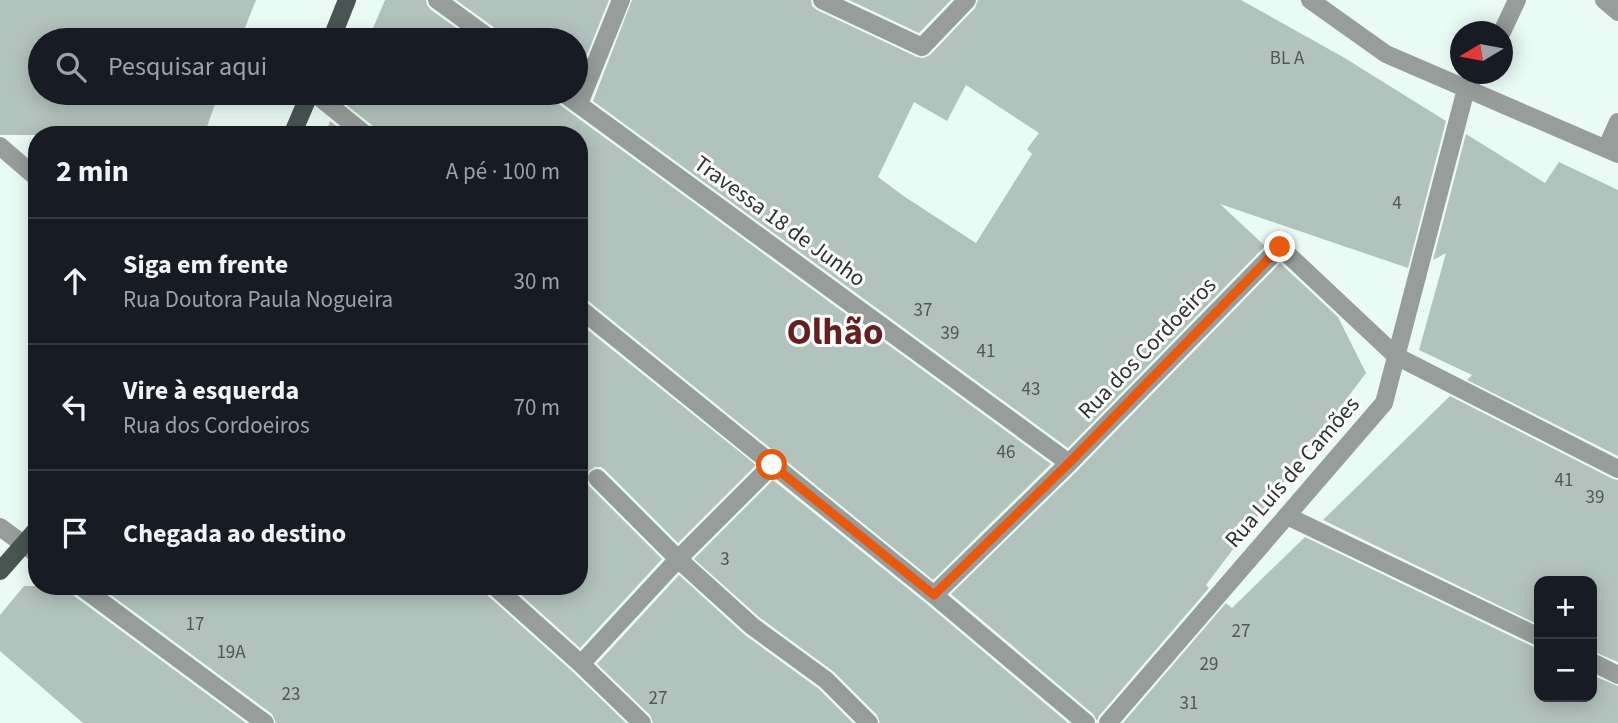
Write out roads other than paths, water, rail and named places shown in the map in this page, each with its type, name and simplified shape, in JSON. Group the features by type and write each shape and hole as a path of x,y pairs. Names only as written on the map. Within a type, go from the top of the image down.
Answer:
{"main road":[{"path":"336,28 347,0"},
{"path":"296,126 306,105"},
{"path":"0,571 28,550"}],"street":[{"path":"437,0 476,28"},
{"path":"588,82 621,0"},
{"path":"822,0 922,47 967,0"},
{"path":"1310,0 1386,54 1450,74"},
{"path":"1507,21 1517,0"},
{"path":"1604,0 1618,12"},
{"name":"Rua Luís de Camões","path":"1108,723 1384,403 1470,84"},
{"path":"1477,84 1612,151 1618,122"},
{"path":"327,105 354,126"},
{"name":"Travessa 18 de Junho","path":"580,105 1069,463"},
{"path":"0,146 28,170"},
{"name":"Rua dos Cordoeiros","path":"934,595 1069,463 1280,247 1396,356"},
{"path":"588,315 934,595 1086,723"},
{"path":"1396,356 1618,469"},
{"path":"581,664 678,559 772,465"},
{"path":"597,478 678,559 752,626 826,680 869,723"},
{"path":"1287,516 1534,635"},
{"path":"0,527 28,548"},
{"path":"92,595 265,723"},
{"path":"505,595 581,664 639,722"},
{"path":"1597,664 1618,675"}],"district":[{"name":"Olhão","path":"835,332"}]}
